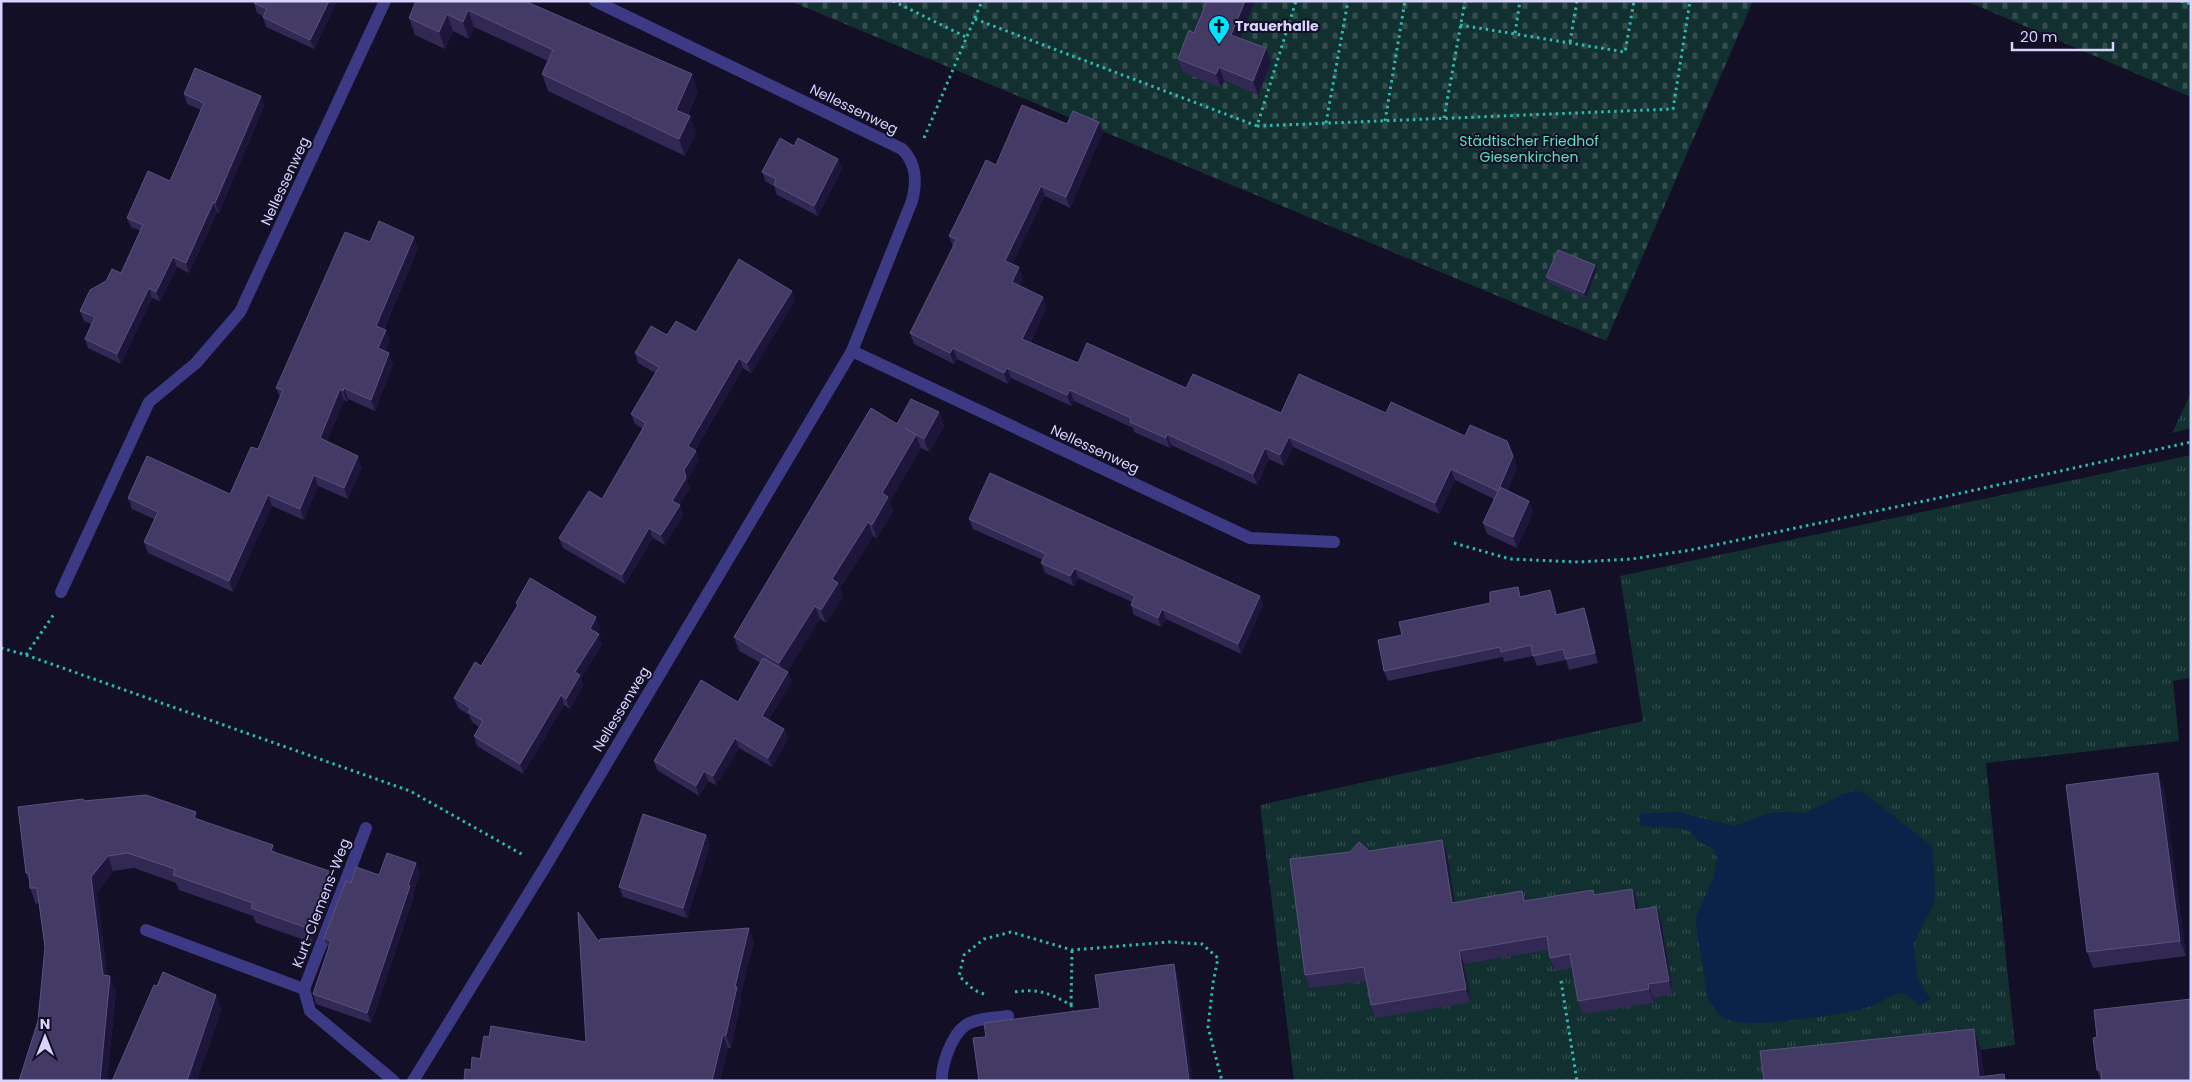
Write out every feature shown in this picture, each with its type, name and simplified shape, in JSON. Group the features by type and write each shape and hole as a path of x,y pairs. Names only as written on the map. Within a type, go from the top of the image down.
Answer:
{"street":[{"name":"Nellessenweg","path":"61,592 149,402 196,363 240,312 385,1"},
{"name":"Nellessenweg","path":"413,1081 546,868 852,351 912,201 916,183 909,156 902,149 595,1"},
{"name":"Nellessenweg","path":"852,351 1250,538 1334,542"},
{"name":"Kurt-Clemens-Weg","path":"366,828 304,989 310,1010 394,1081"},
{"name":"Kurt-Clemens-Weg","path":"146,930 304,989"},
{"path":"942,1081 941,1071 952,1042 966,1025 1008,1016"}],"path":[{"path":"894,1 966,37"},
{"path":"912,164 982,1"},
{"path":"1257,126 1296,1"},
{"path":"1326,123 1348,1"},
{"path":"1385,120 1405,1"},
{"path":"1444,118 1464,1"},
{"path":"1515,34 1520,1"},
{"path":"1570,42 1577,1"},
{"path":"1460,25 1625,52 1634,1"},
{"path":"975,19 1257,126 1673,109 1690,1"},
{"path":"2181,1 2191,4"},
{"path":"1454,543 1510,559 1578,562 1632,559 1700,548 1939,498 2191,442"},
{"path":"26,655 53,619 61,592"},
{"path":"1,648 26,655 410,791 546,868"},
{"path":"988,1019 988,996 974,990 959,976 964,955 984,939 1011,932 1072,950 1169,942 1202,944 1218,958 1212,983 1208,1028 1222,1081"},
{"path":"1072,950 1071,1005 1073,1015"},
{"path":"1561,980 1577,1081"},
{"path":"1014,992 1032,990 1052,995 1071,1005"}],"green space":[{"name":"Städtischer Friedhof Giesenkirchen","path":"790,1 1753,1 1606,341"},
{"path":"1966,1 2191,1 2191,97"},
{"path":"2191,393 2191,428 2172,433"},
{"path":"2191,455 2191,678 2173,681 2179,741 1986,763 2015,1045 1769,1081 1294,1081 1260,805 1643,721 1620,576"}],"water":[{"path":"1858,791 1865,794 1932,846 1935,884 1934,904 1914,942 1917,977 1930,999 1920,1006 1908,996 1899,993 1872,1006 1818,1017 1776,1022 1741,1022 1722,1017 1708,999 1695,919 1714,877 1717,857 1713,848 1701,843 1689,831 1677,828 1641,826 1639,814 1677,812 1735,826 1766,814 1783,812 1806,813 1845,793"}],"building":[{"path":"255,1 329,1 310,40 263,17 267,9 254,3"},
{"path":"416,1 525,1 692,74 676,110 690,116 679,139 542,74 553,50 468,10 463,22 447,14 439,32 409,18"},
{"path":"1207,1 1245,1 1231,35 1266,48 1253,81 1219,67 1216,74 1178,59 1189,30 1194,33"},
{"path":"195,68 261,96 215,203 213,203 186,263 173,257 156,292 149,288 117,354 85,339 95,317 80,311 90,290 106,281 112,269 121,273 143,225 127,218 148,171 170,181 204,103 184,94"},
{"path":"1022,105 1067,124 1073,111 1099,122 1066,197 1041,186 1005,261 1019,267 1012,282 1043,297 1022,339 1078,363 1087,343 1186,388 1193,374 1281,413 1299,374 1386,413 1391,402 1465,436 1470,425 1507,441 1513,456 1498,491 1451,469 1435,503 1289,437 1280,455 1265,448 1253,474 1167,434 1166,438 1130,422 1131,418 1070,390 1067,395 1007,368 1004,373 953,348 950,353 910,333 957,239 949,236 986,160 996,165"},
{"path":"780,138 794,146 798,138 838,159 814,206 774,185 776,179 762,172"},
{"path":"379,221 414,237 376,326 386,330 378,348 389,353 371,400 344,388 343,391 340,389 320,438 358,456 344,488 314,475 300,509 268,495 229,581 144,542 158,512 128,498 147,456 230,494 251,447 258,449 283,390 276,388 345,232 370,242"},
{"path":"1558,250 1595,265 1584,293 1546,277"},
{"path":"739,259 792,291 747,363 739,358 688,446 696,451 684,470 686,478 672,501 680,505 661,535 649,528 622,575 559,538 589,491 602,499 646,423 631,414 659,367 635,353 651,326 667,335 676,321 696,332"},
{"path":"911,399 939,412 924,439 905,428 916,435 882,493 888,497 872,525 868,522 832,579 838,583 821,610 815,606 779,663 734,637 871,408 897,424"},
{"path":"990,473 1260,596 1238,644 1162,609 1158,618 1131,605 1135,596 1075,568 1070,576 1041,563 1046,554 969,519"},
{"path":"1500,487 1529,501 1513,537 1483,523"},
{"path":"530,578 596,617 590,629 599,634 575,672 580,675 566,699 561,695 520,764 474,736 483,721 468,712 471,708 454,698 475,662 481,666 518,605 516,603"},
{"path":"1518,587 1520,597 1550,590 1556,615 1584,608 1595,653 1566,659 1563,649 1533,656 1531,645 1501,652 1500,647 1384,671 1378,640 1402,635 1399,622 1490,603 1490,592"},
{"path":"763,658 788,672 762,716 784,729 768,758 735,738 713,776 704,771 696,786 654,761 701,680 738,702"},
{"path":"2158,773 2180,941 2087,952 2066,785"},
{"path":"146,795 196,812 194,818 273,845 271,851 329,871 307,928 251,908 253,903 173,875 175,869 128,853 108,856 91,877 103,975 110,976 100,1081 19,1081 38,1021 45,947 37,888 30,888 29,873 26,873 18,807 83,799 84,801"},
{"path":"643,814 706,835 683,908 619,887"},
{"path":"1442,840 1452,903 1522,891 1524,901 1593,890 1594,895 1632,889 1635,910 1656,907 1669,981 1648,984 1649,989 1578,1001 1570,954 1550,958 1547,936 1459,951 1466,989 1371,1005 1364,967 1305,975 1290,859 1350,852 1359,842 1369,851"},
{"path":"387,853 416,863 367,1013 313,994 331,941 324,938 346,881 351,883 356,867 379,875"},
{"path":"578,912 599,942 600,939 749,928 726,1035 723,1035 712,1081 464,1081 465,1069 471,1070 472,1057 480,1059 484,1036 489,1037 491,1026 586,1042"},
{"path":"1174,964 1189,1081 979,1081 973,1038 986,1037 984,1023 1100,1008 1095,975"},
{"path":"163,972 216,995 187,1081 112,1081 154,985 157,986"},
{"path":"2191,999 2191,1081 2102,1081 2101,1070 2097,1070 2093,1038 2097,1037 2094,1010"},
{"path":"1974,1029 1979,1077 2004,1074 2005,1081 1764,1081 1760,1051"}],"place":[{"name":"Trauerhalle","path":"1219,45"}]}
